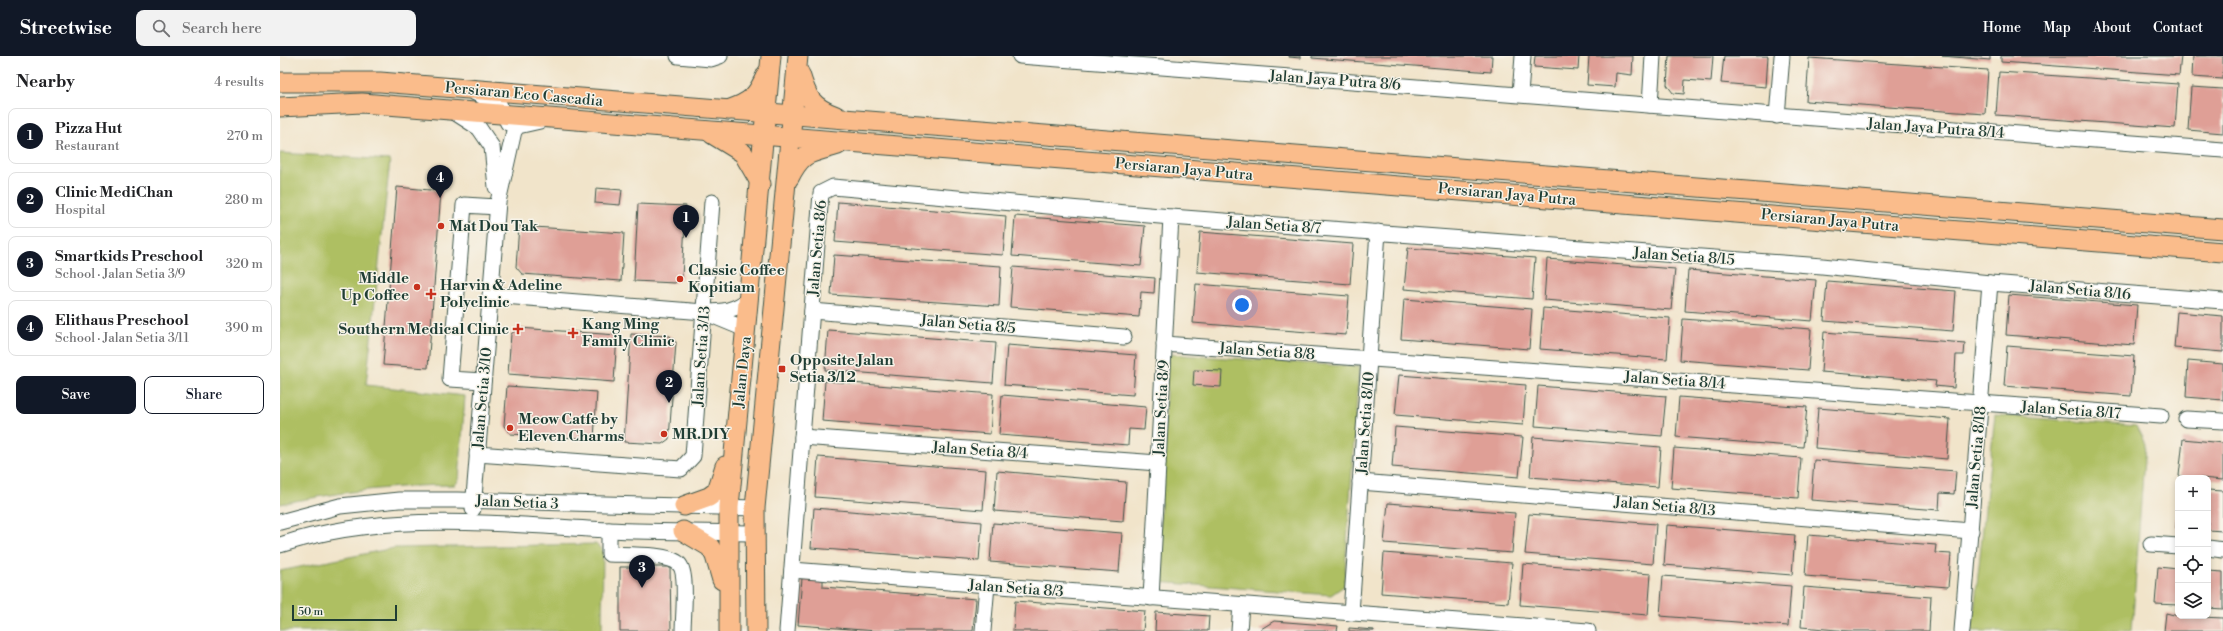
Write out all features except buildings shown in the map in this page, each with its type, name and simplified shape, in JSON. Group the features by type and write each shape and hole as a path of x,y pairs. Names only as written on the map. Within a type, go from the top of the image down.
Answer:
{"main road":[{"path":"727,111 748,102 759,93 771,61"},
{"name":"Jalan Daya","path":"728,631 729,508 761,184 771,61"},
{"path":"798,61 809,99 828,113 849,120"},
{"name":"Jalan Daya","path":"756,631 756,508 798,61"},
{"name":"Persiaran Eco Cascadia","path":"280,82 349,80 793,116"},
{"name":"Persiaran Eco Cascadia","path":"280,107 362,103 791,137"},
{"name":"Persiaran Jaya Putra","path":"793,116 2223,229"},
{"path":"705,130 743,153 761,184"},
{"name":"Persiaran Jaya Putra","path":"791,137 2223,252"},
{"path":"787,185 796,163 804,156 849,142"},
{"path":"684,506 709,497 717,491 735,442"},
{"path":"683,531 710,547 715,556 728,595"}],"street":[{"path":"678,56 711,59 720,56"},
{"name":"Jalan Jaya Putra 8/6","path":"1020,56 1650,105"},
{"path":"1520,94 1523,56"},
{"path":"1650,105 1653,56"},
{"path":"1777,116 1782,56"},
{"path":"463,89 499,104 508,122 509,146"},
{"name":"Jalan Jaya Putra 8/14","path":"1650,105 2223,150"},
{"path":"451,110 479,128 492,147 497,205"},
{"path":"497,205 509,146 514,131 518,126 554,118"},
{"name":"Jalan Setia 8/6","path":"787,631 821,193 833,187 1171,217"},
{"name":"Jalan Setia 3/13","path":"477,454 681,470 693,456 712,202"},
{"path":"483,381 450,379 450,371 464,205 497,205"},
{"name":"Jalan Setia 3/10","path":"472,522 497,205"},
{"name":"Jalan Setia 8/7","path":"1171,217 1378,232"},
{"name":"Jalan Setia 8/9","path":"1151,598 1171,217"},
{"name":"Jalan Setia 8/15","path":"1378,232 1822,266 1990,283"},
{"name":"Jalan Setia 8/10","path":"1351,614 1378,232"},
{"name":"Jalan Setia 8/16","path":"1990,283 2223,301"},
{"name":"Jalan Setia 8/18","path":"1962,631 1990,283"},
{"path":"490,295 704,312 728,312 741,306 749,299"},
{"name":"Jalan Setia 8/5","path":"812,311 1124,337"},
{"path":"704,312 740,327 746,334"},
{"name":"Jalan Setia 8/8","path":"1164,344 1369,359"},
{"name":"Jalan Setia 8/14","path":"1369,359 1980,403"},
{"name":"Jalan Setia 8/17","path":"1980,403 2161,416"},
{"path":"2186,419 2223,421"},
{"name":"Jalan Setia 8/4","path":"802,437 1158,462"},
{"name":"Jalan Setia 8/13","path":"1360,482 1970,531"},
{"name":"Jalan Setia 3","path":"280,522 340,506 399,500 473,500 756,508"},
{"name":"Jalan Setia 3","path":"280,545 343,530 401,522 472,522 609,530 756,533"},
{"path":"609,530 609,554 669,559 679,564 683,574 683,631"},
{"path":"2151,544 2175,546"},
{"path":"2211,548 2223,550"},
{"name":"Jalan Setia 8/3","path":"792,570 1241,605 1501,628 1588,631"},
{"path":"983,631 987,585"},
{"path":"1239,631 1241,605"}],"green space":[{"path":"280,153 390,160 366,385 465,396 459,480 455,485 411,486 367,490 280,504"},
{"path":"1168,354 1359,367 1344,586 1331,595 1157,582"},
{"path":"1995,415 2136,426 2145,444 2132,631 1972,631"},
{"path":"596,544 603,551 602,631 280,631 280,571 394,548"}],"place":[{"name":"Elithaus Preschool","path":"440,198"},
{"name":"Mat Dou Tak","path":"441,226"},
{"name":"Pizza Hut","path":"686,238"},
{"name":"Classic Coffee Kopitiam","path":"680,279"},
{"name":"Middle Up Coffee","path":"417,287"},
{"name":"Harvin & Adeline Polyclinic","path":"431,294"},
{"name":"Southern Medical Clinic","path":"518,329"},
{"name":"Kang Ming Family Clinic","path":"573,333"},
{"name":"Opposite Jalan Setia 3/12","path":"782,369"},
{"name":"Clinic MediChan","path":"669,403"},
{"name":"Meow Catfe by Eleven Charms","path":"510,428"},
{"name":"MR.DIY","path":"664,434"},
{"name":"Smartkids Preschool","path":"642,588"}]}
